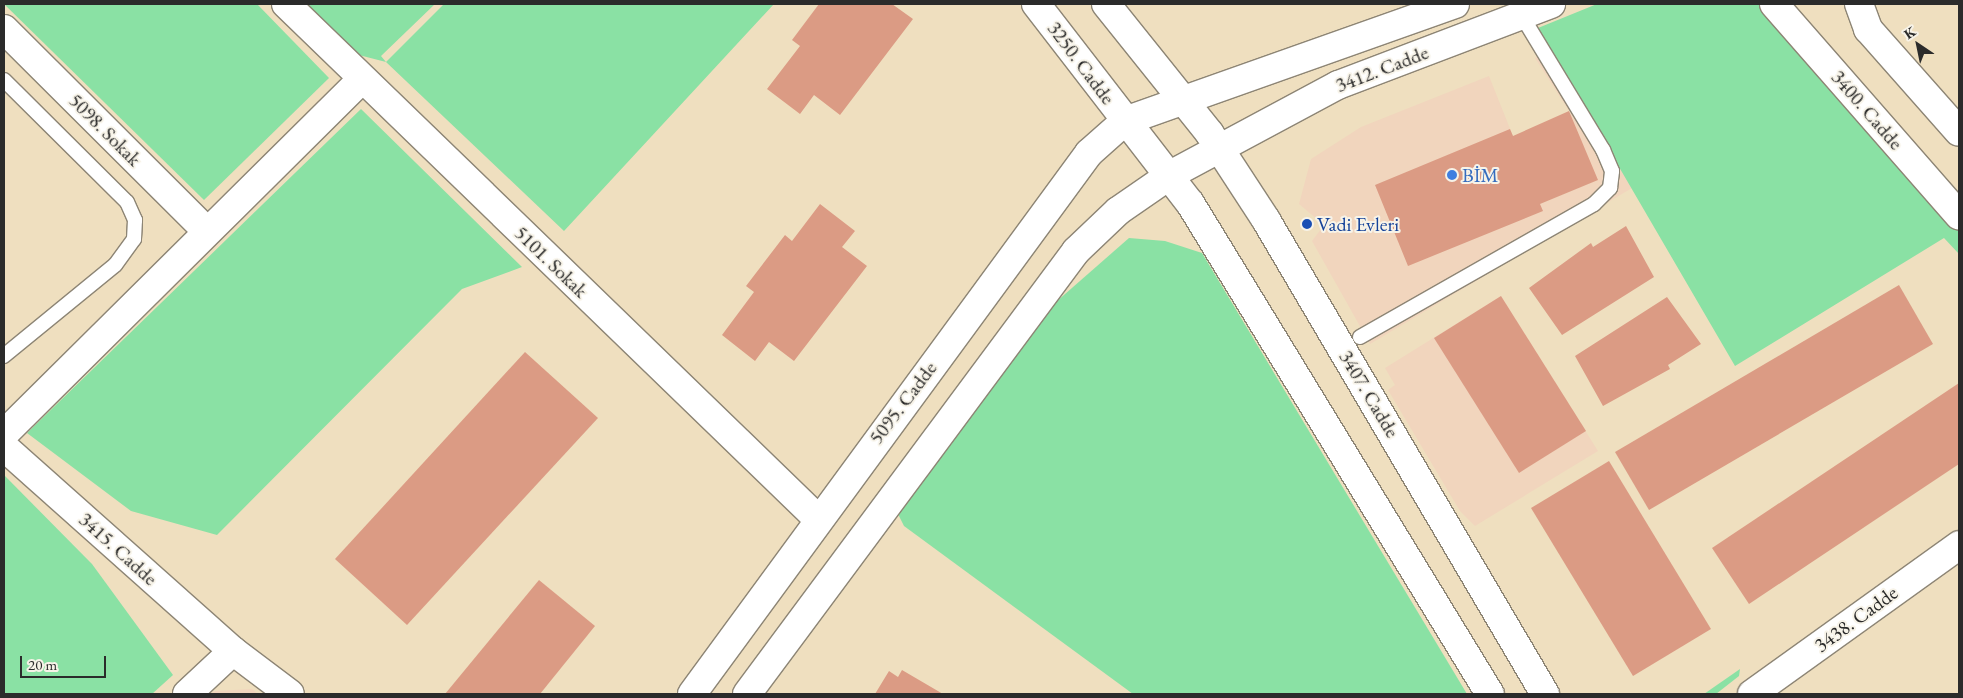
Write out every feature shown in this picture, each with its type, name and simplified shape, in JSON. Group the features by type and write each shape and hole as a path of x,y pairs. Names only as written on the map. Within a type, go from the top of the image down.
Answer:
{"street":[{"name":"5101. Sokak","path":"286,4 361,80 818,519"},
{"name":"3250. Cadde","path":"1036,4 1126,121"},
{"path":"1106,4 1184,99"},
{"name":"3412. Cadde","path":"1126,121 1455,4"},
{"name":"3412. Cadde","path":"1170,175 1218,147 1338,85 1551,4"},
{"name":"3400. Cadde","path":"1774,4 1959,215"},
{"path":"1859,4 1868,30 1959,132"},
{"name":"5098. Sokak","path":"4,29 207,231"},
{"path":"4,434 361,80"},
{"name":"3407. Cadde","path":"1184,99 1218,147 1546,694"},
{"path":"1126,121 1170,175 1490,694"},
{"name":"5095. Cadde","path":"692,694 818,519 1089,153 1126,121"},
{"path":"746,694 1076,251 1118,211 1170,175"},
{"name":"3415. Cadde","path":"4,447 233,651 290,694"},
{"name":"3438. Cadde","path":"1752,694 1959,545"},
{"path":"186,694 233,651"}],"lane":[{"path":"1360,337 1594,204 1610,188 1612,171 1603,150 1522,16"},
{"path":"4,80 127,202 135,220 134,240 115,265 4,356"}],"shaded area":[{"path":"1551,51 1632,188 1370,344 1312,241 1324,225 1299,204 1311,159 1361,127 1489,76 1540,204 1597,180 1569,111 1535,58"},
{"path":"1501,296 1598,451 1475,526 1460,511 1388,390 1395,385 1385,368"},
{"path":"252,689 258,694 211,694 215,691"}],"green space":[{"path":"4,4 257,4 329,78 204,200"},
{"path":"303,4 435,4 381,56 386,62 351,53"},
{"path":"444,4 774,4 564,231 386,62"},
{"path":"1597,4 1758,4 1959,231 1959,254 1944,238 1735,366 1538,28"},
{"path":"361,109 522,267 462,289 217,535 131,511 27,433"},
{"path":"1129,238 1165,241 1202,253 1467,694 1133,694 904,526 894,506 1008,344"},
{"path":"4,475 92,564 173,675 152,694 4,694"},
{"path":"1740,669 1739,676 1716,694 1704,694"}],"building":[{"path":"819,4 892,4 913,19 840,115 814,95 800,114 767,89 800,46 792,40"},
{"path":"1569,111 1598,180 1540,204 1543,211 1408,266 1375,185 1510,129 1513,136"},
{"path":"820,204 855,231 842,247 867,266 794,361 769,342 755,361 722,335 754,292 746,286 785,235 792,241"},
{"path":"1626,226 1654,277 1562,335 1529,288 1591,243 1593,247"},
{"path":"1899,285 1933,344 1649,510 1615,452"},
{"path":"1501,296 1586,431 1519,473 1434,338"},
{"path":"1667,297 1701,344 1668,365 1670,369 1603,406 1575,356"},
{"path":"525,352 598,418 407,625 335,559"},
{"path":"1959,383 1959,464 1749,604 1712,548"},
{"path":"1609,461 1711,629 1633,676 1531,508"},
{"path":"539,580 595,626 540,694 445,694"},
{"path":"902,670 943,694 875,694 889,671 898,677"}],"place":[{"name":"BİM","path":"1452,175"},
{"name":"Vadi Evleri","path":"1307,224"}]}
